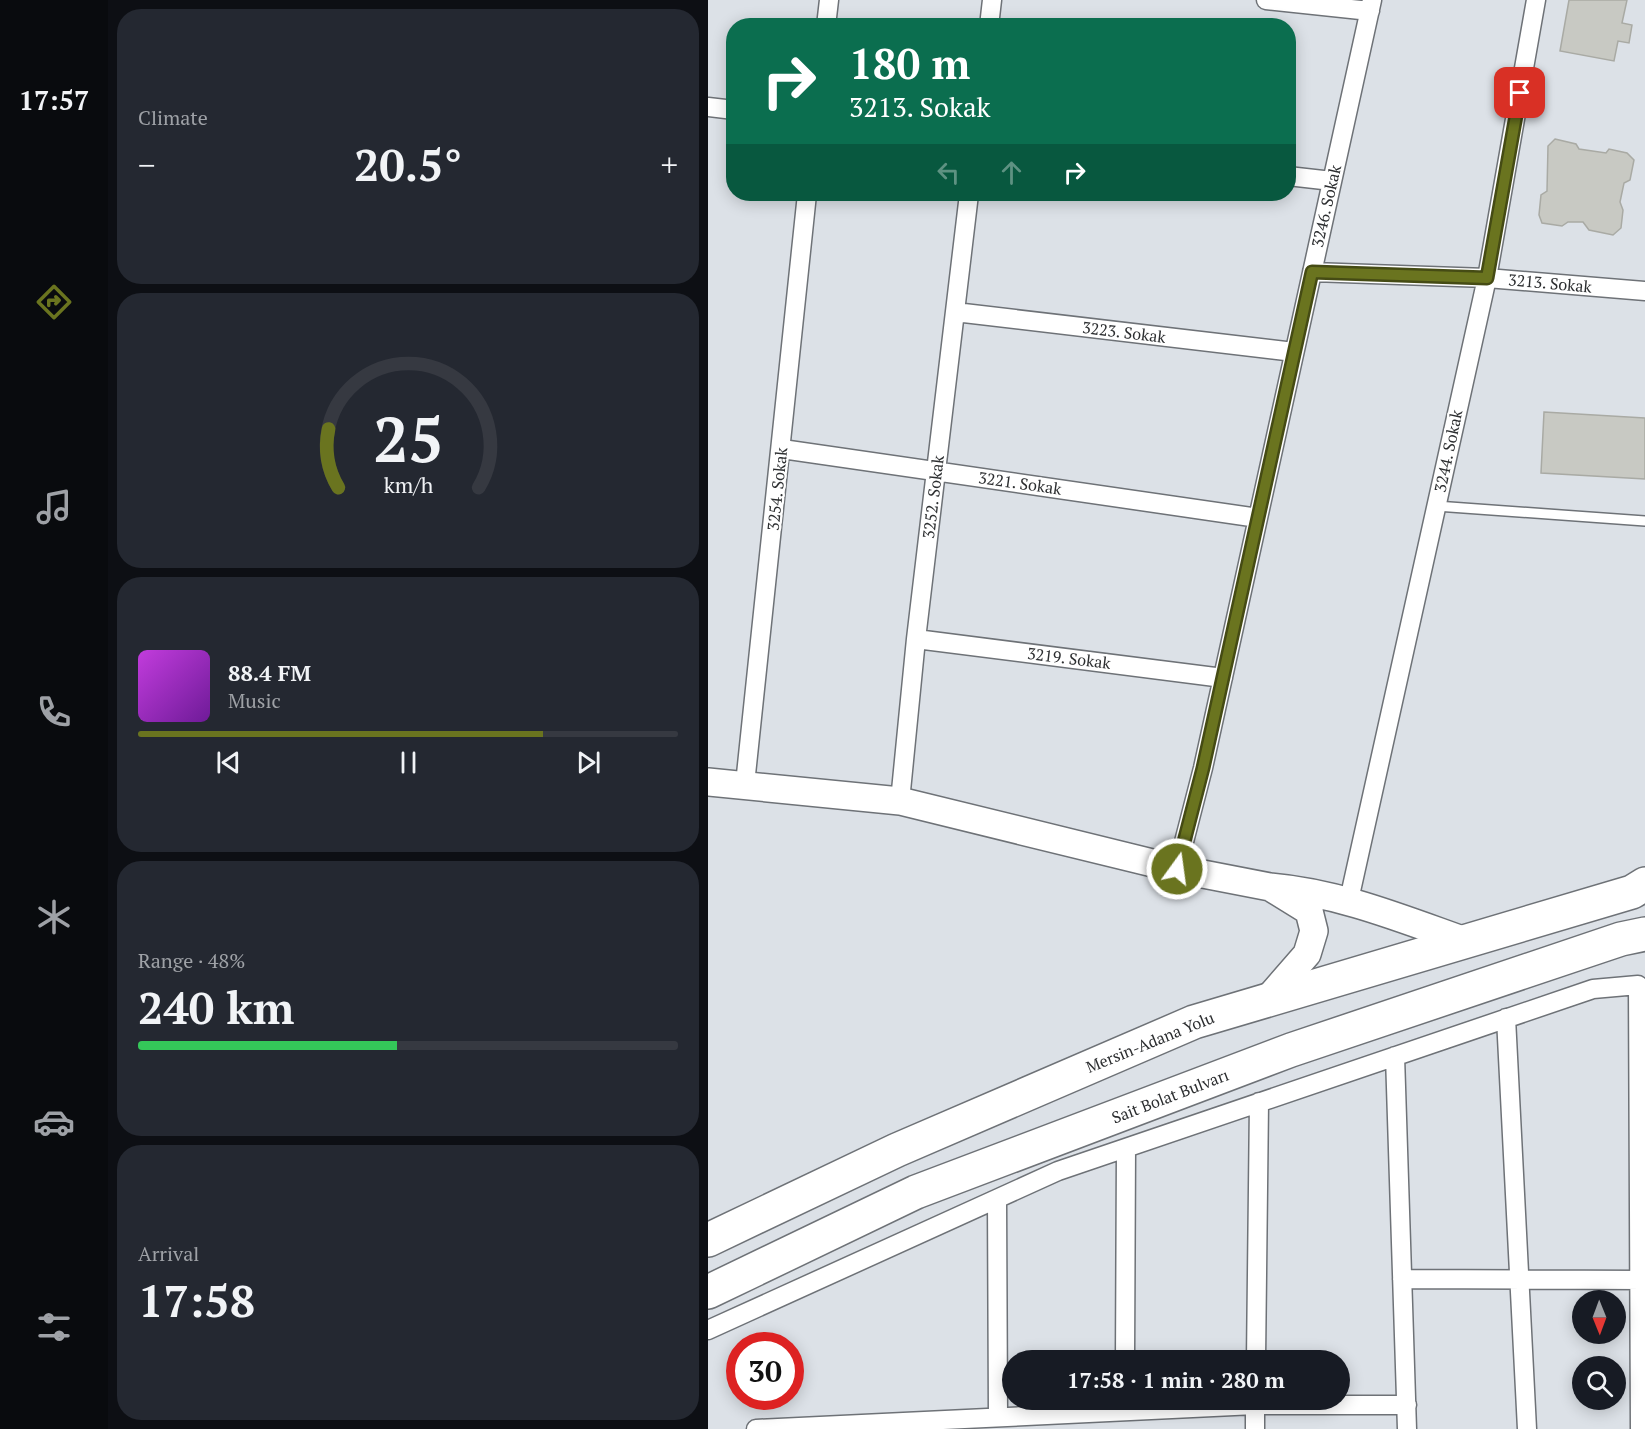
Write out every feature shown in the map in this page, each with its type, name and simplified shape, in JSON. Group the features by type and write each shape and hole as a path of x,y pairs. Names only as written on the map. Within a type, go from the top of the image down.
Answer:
{"highway":[{"name":"Mersin-Adana Yolu","path":"708,1240 897,1150 1194,1022 1632,892 1645,884"},
{"name":"Sait Bolat Bulvarı","path":"708,1292 916,1192 1291,1050 1621,939 1645,934"}],"street":[{"path":"827,18 829,0"},
{"path":"990,18 992,0"},
{"path":"1266,0 1371,6"},
{"name":"3244. Sokak","path":"1349,900 1487,278 1536,0"},
{"name":"3246. Sokak","path":"1177,869 1203,768 1371,6"},
{"path":"708,107 726,109"},
{"path":"1296,177 1332,181"},
{"name":"3254. Sokak","path":"745,784 806,201"},
{"name":"3252. Sokak","path":"900,801 916,639 968,201"},
{"name":"3213. Sokak","path":"1312,272 1487,278 1645,291"},
{"name":"3223. Sokak","path":"955,312 1294,352"},
{"name":"3221. Sokak","path":"782,448 1258,518"},
{"name":"3219. Sokak","path":"916,639 1223,678"},
{"path":"708,782 900,801 1177,869 1270,887 1304,890 1349,900 1465,941"},
{"path":"1267,1000 1307,954 1314,931 1308,911 1270,887"},
{"path":"708,1330 1058,1171 1593,989 1638,985 1642,1280 1640,1429"},
{"path":"1506,1018 1527,1429"},
{"path":"1395,1056 1407,1429"},
{"path":"1256,1350 1259,1102"},
{"path":"1125,1350 1126,1148"},
{"path":"997,1199 998,1418"},
{"path":"1402,1279 1642,1280"},
{"path":"1350,1404 1407,1405"},
{"path":"756,1429 998,1418 1076,1410"},
{"path":"1255,1410 1255,1429"}],"lane":[{"path":"1436,506 1645,521"}],"building":[{"path":"1569,0 1627,0 1622,23 1632,25 1629,43 1618,41 1614,61 1560,51"},
{"path":"1555,139 1576,144 1579,149 1606,153 1609,149 1627,153 1634,160 1630,180 1624,183 1620,202 1623,210 1621,228 1613,235 1589,230 1583,222 1568,222 1562,226 1542,223 1539,215 1541,195 1547,191 1548,146"},
{"path":"1544,412 1645,418 1645,479 1541,473"}],"route":[{"path":"1177,869 1203,768 1312,272 1487,278 1520,93"}]}
